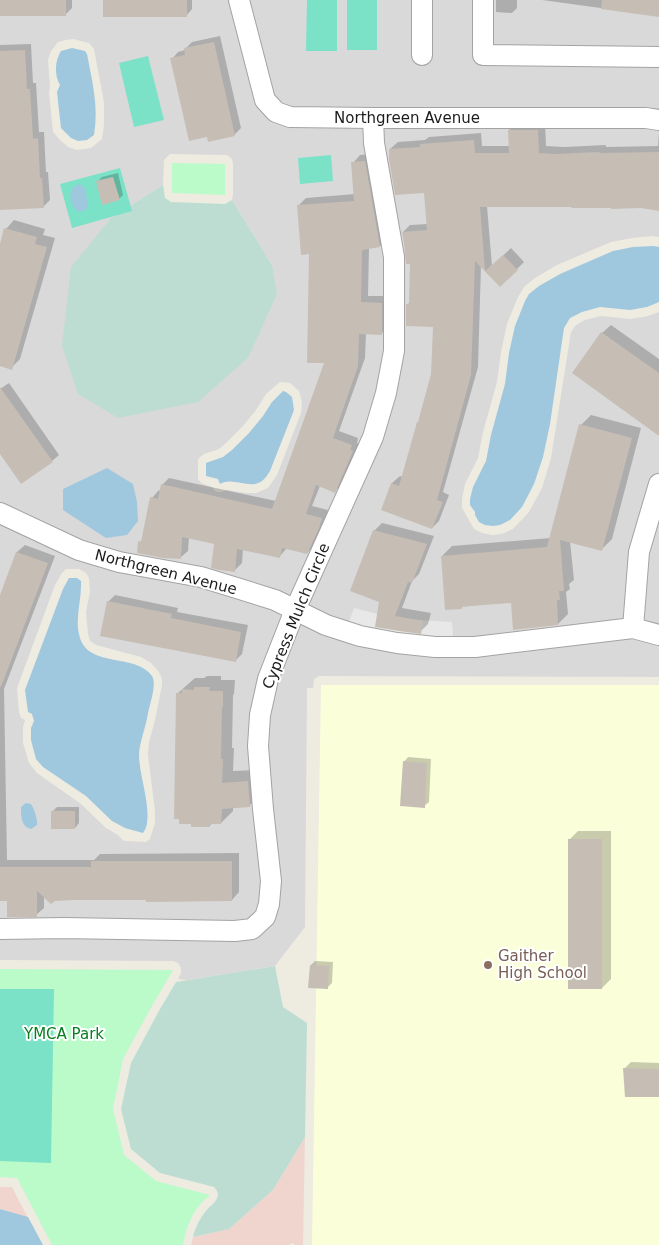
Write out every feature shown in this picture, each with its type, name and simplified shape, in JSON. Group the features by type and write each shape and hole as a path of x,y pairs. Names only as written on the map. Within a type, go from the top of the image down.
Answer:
{"street":[{"name":"Northgreen Avenue","path":"239,0 264,100 276,112 290,117 626,118 659,120"},
{"path":"422,0 422,55"},
{"path":"482,0 483,55 659,57"},
{"name":"Cypress Mulch Circle","path":"0,929 64,928 235,931 252,929 264,917 269,904 270,881 258,746 260,715 268,679 295,610 373,437 386,393 394,351 394,257 374,143 373,118"},
{"path":"633,628 639,552 659,484"},
{"name":"Northgreen Avenue","path":"0,513 79,550 119,562 201,577 275,600 326,625 360,636 397,644 435,647 476,647 633,628 659,635"}],"shaded area":[{"path":"0,0 659,0 659,237 632,238 611,242 557,265 525,286 518,297 507,324 497,382 478,458 465,484 462,508 474,529 482,533 502,534 513,529 529,512 542,488 551,458 571,332 576,325 585,320 601,316 631,319 659,312 659,677 319,676 314,679 313,688 307,688 305,927 275,966 187,980 178,979 181,968 178,963 173,961 0,960","holes":["73,39 89,43 94,49 104,102 104,125 102,139 91,148 77,150 68,147 53,132 48,60 51,51 58,42","170,154 227,155 232,159 232,200 272,265 111,218 163,185 164,160","280,382 290,383 299,391 302,402 301,413 277,475 268,488 256,493 227,490 216,492 212,487 201,483 198,479 199,458 204,454 219,449 226,443 243,426 266,394","66,569 79,569 86,573 89,578 90,592 86,612 90,641 96,645 141,657 151,663 162,679 148,755 155,823 150,839 146,842 124,841 106,828 81,804 37,773 29,763 23,743 25,720 21,718 19,712 17,688 55,585"]},
{"path":"72,48 85,51 87,54 93,84 96,114 94,135 87,140 78,141 71,138 61,128 57,92 60,85 56,72 56,63 61,51"},
{"path":"80,184 85,189 88,205 85,210 79,212 73,206 70,197 72,189"},
{"path":"163,185 165,198 171,202 225,204 232,200 272,265 277,294 248,358 198,402 118,418 78,394 62,346 71,267 111,218"},
{"path":"653,246 659,247 659,302 647,307 630,310 600,307 582,312 570,318 564,328 550,424 543,457 534,484 522,507 510,520 493,526 479,522 470,505 470,499 473,487 486,461 505,384 515,326 529,294 560,274 613,251"},
{"path":"283,391 292,397 294,410 270,471 264,479 252,484 230,481 220,484 218,479 206,476 206,463 223,457 232,450 249,433 272,402"},
{"path":"107,468 133,484 137,502 138,521 127,535 106,538 63,510 63,489"},
{"path":"69,578 77,578 81,581 78,631 85,647 103,657 145,669 153,679 153,694 139,754 148,815 147,825 143,833 125,828 112,821 86,796 43,767 36,759 31,740 31,728 34,721 32,714 28,712 25,690 63,589"},
{"path":"354,608 385,616 452,622 453,637 380,631 349,622"},
{"name":"Gaither High School","path":"321,685 659,685 659,1245 312,1245"},
{"path":"26,803 31,804 37,821 37,825 31,829 23,824 21,807"},
{"path":"275,966 283,1007 307,1023 305,1137 273,1190 229,1229 193,1237 196,1227 207,1209 218,1197 217,1192 214,1187 160,1173 131,1149 121,1109 131,1063 176,982"},
{"path":"305,1137 303,1245 294,1245 294,1243 288,1245 191,1245 193,1237 229,1229 273,1190"},
{"path":"0,1187 12,1187 28,1218 0,1209"},
{"path":"0,1209 28,1217 43,1245 0,1245"}],"green space":[{"path":"307,0 337,0 337,51 306,51"},
{"path":"347,0 377,0 377,50 347,50"},
{"path":"148,56 164,120 134,127 119,63"},
{"path":"331,155 333,181 300,184 298,158"},
{"path":"172,163 225,164 225,195 172,193"},
{"path":"120,168 132,211 72,228 60,184"},
{"name":"YMCA Park","path":"0,969 173,970 123,1059 113,1109 124,1155 156,1181 210,1195 199,1206 192,1217 183,1245 52,1245 17,1178 0,1177"},
{"path":"0,989 54,989 51,1163 0,1161"}],"building":[{"path":"0,0 66,0 66,16 0,16"},
{"path":"103,0 187,0 187,17 103,17"},
{"path":"602,0 659,0 659,17 601,9"},
{"path":"214,42 235,136 208,142 207,137 189,141 170,58 185,55 184,48"},
{"path":"25,50 33,139 38,138 44,208 0,210 0,51"},
{"path":"508,130 538,130 539,153 659,152 659,211 641,208 480,207 485,271 503,255 518,270 500,287 475,261 471,375 437,500 443,502 432,529 381,510 391,483 399,486 418,422 431,374 433,327 406,326 406,304 409,304 410,264 406,264 402,232 427,230 424,193 395,195 389,149 420,147 420,144 474,140 475,153 509,153"},
{"path":"365,161 380,247 362,250 361,302 382,303 382,335 359,334 358,366 333,438 352,445 350,450 353,451 335,493 316,485 306,514 322,518 307,554 282,548 280,558 237,549 235,572 211,568 214,544 182,537 181,559 137,553 138,541 141,542 150,497 158,499 161,484 272,509 324,363 307,363 309,254 301,255 297,205 354,201 351,162"},
{"path":"113,177 120,200 102,205 96,181"},
{"path":"4,228 37,237 35,244 47,247 12,370 0,366 0,244"},
{"path":"601,332 659,373 659,436 572,373"},
{"path":"0,387 53,462 21,484 0,454"},
{"path":"579,424 632,438 602,551 560,540 564,591 559,591 560,600 557,600 558,625 513,630 511,603 445,610 441,556 547,547"},
{"path":"373,530 427,544 412,583 408,582 395,616 423,621 421,634 375,627 379,602 350,591"},
{"path":"16,552 48,563 1,687 0,595"},
{"path":"107,601 172,614 171,618 241,632 236,662 100,636"},
{"path":"194,687 210,687 209,691 223,691 222,783 248,781 250,807 222,809 221,824 210,824 210,827 191,827 191,824 179,824 179,819 174,819 176,693 182,693 182,689 194,690"},
{"path":"403,761 427,763 425,808 400,806"},
{"path":"51,811 75,811 75,829 51,829"},
{"path":"568,839 602,839 602,989 568,989"},
{"path":"91,861 232,861 232,901 146,902 146,900 73,900 55,901 51,904 37,891 37,917 7,917 7,901 0,901 0,867 91,867"},
{"path":"310,965 329,966 328,989 308,988"},
{"path":"623,1068 659,1069 659,1097 625,1097"}],"place":[{"name":"Gaither High School","path":"488,965"}]}
